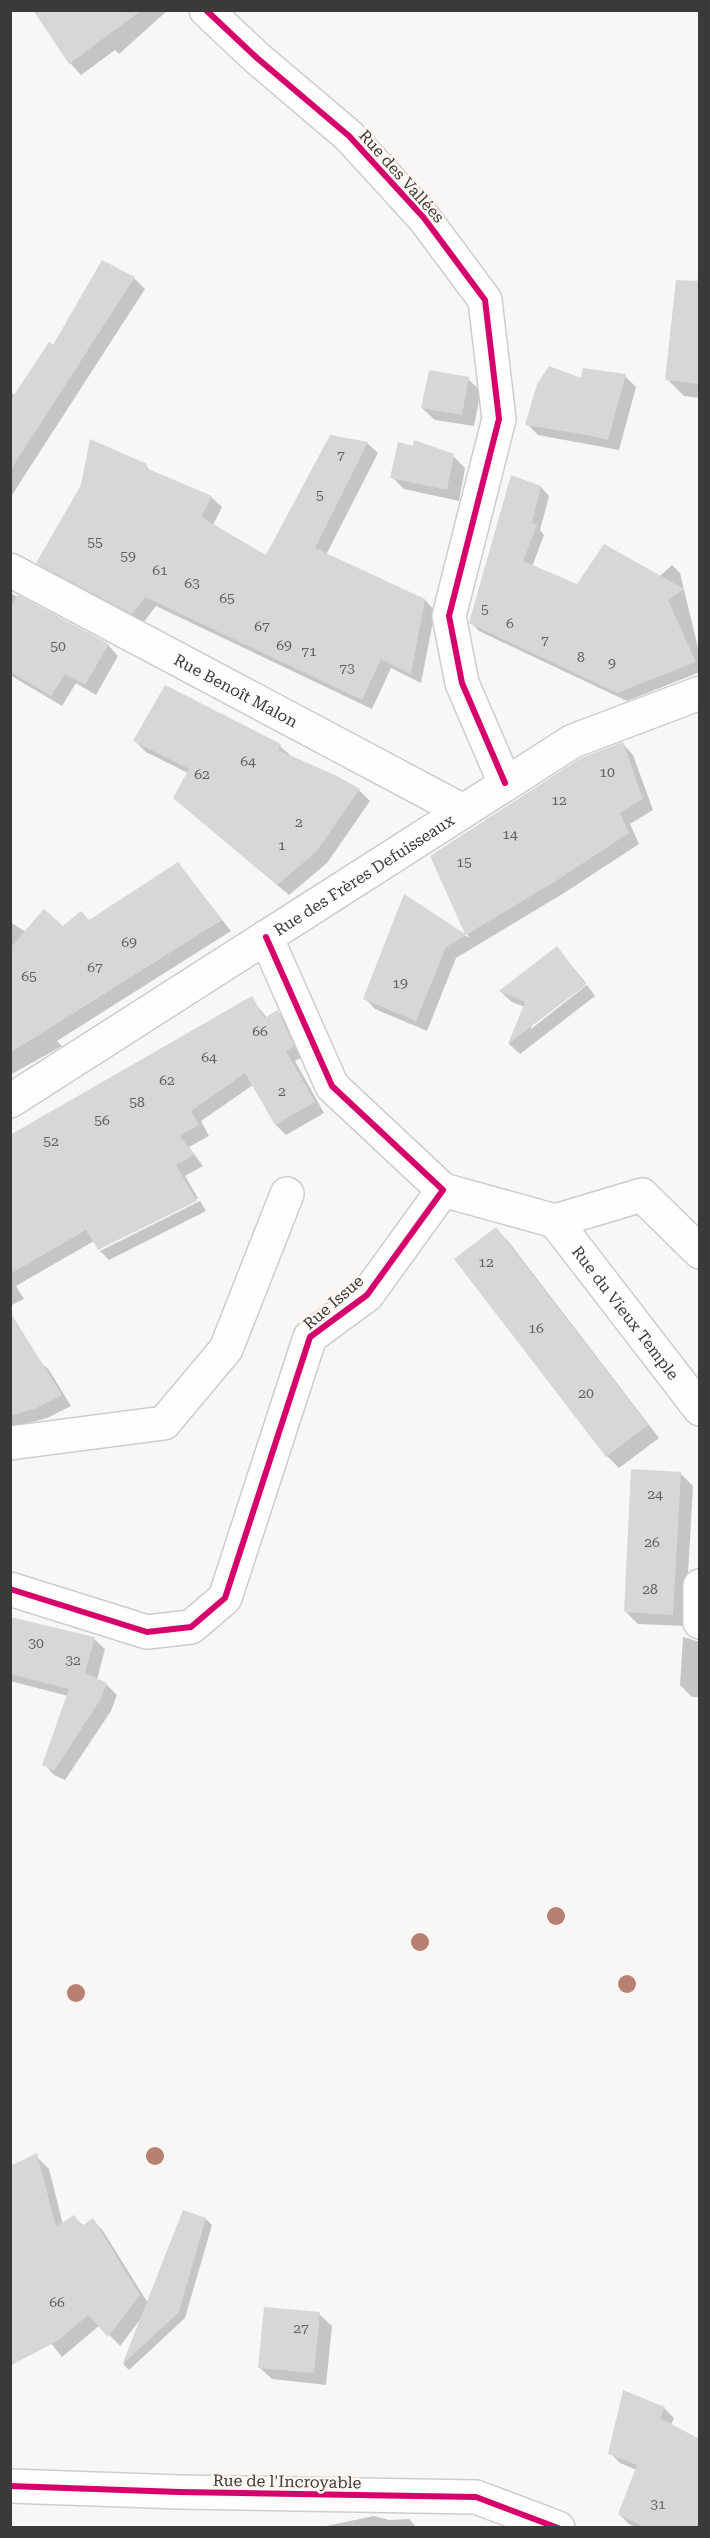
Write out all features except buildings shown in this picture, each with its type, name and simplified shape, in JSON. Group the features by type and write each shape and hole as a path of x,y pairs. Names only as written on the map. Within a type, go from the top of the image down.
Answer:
{"street":[{"name":"Rue des Vallées","path":"206,10 257,58 349,136 424,218 485,300 499,419 449,616 462,683 505,783"},
{"name":"Rue Benoît Malon","path":"10,570 463,811"},
{"name":"Rue des Frères Defuisseaux","path":"10,1101 573,741 699,693"},
{"path":"266,936 332,1086 443,1190 555,1221 642,1195 699,1252"},
{"name":"Rue Issue","path":"10,1589 147,1632 191,1627 225,1598 310,1336 367,1295 443,1190"},
{"path":"10,1443 164,1423 226,1349 287,1194"},
{"name":"Rue du Vieux Temple","path":"555,1221 699,1406"},
{"path":"699,1586 699,1622"},
{"name":"Rue de l'Incroyable","path":"10,2486 178,2492 476,2497 558,2528"}],"cycle path":[{"path":"206,10 257,58 349,136 424,218 485,300 499,419 449,616 462,683 505,783"},
{"path":"10,1589 147,1632 191,1627 225,1598 310,1337 367,1295 443,1190 332,1086 266,937"},
{"path":"10,2486 179,2492 476,2497 558,2528"}]}
